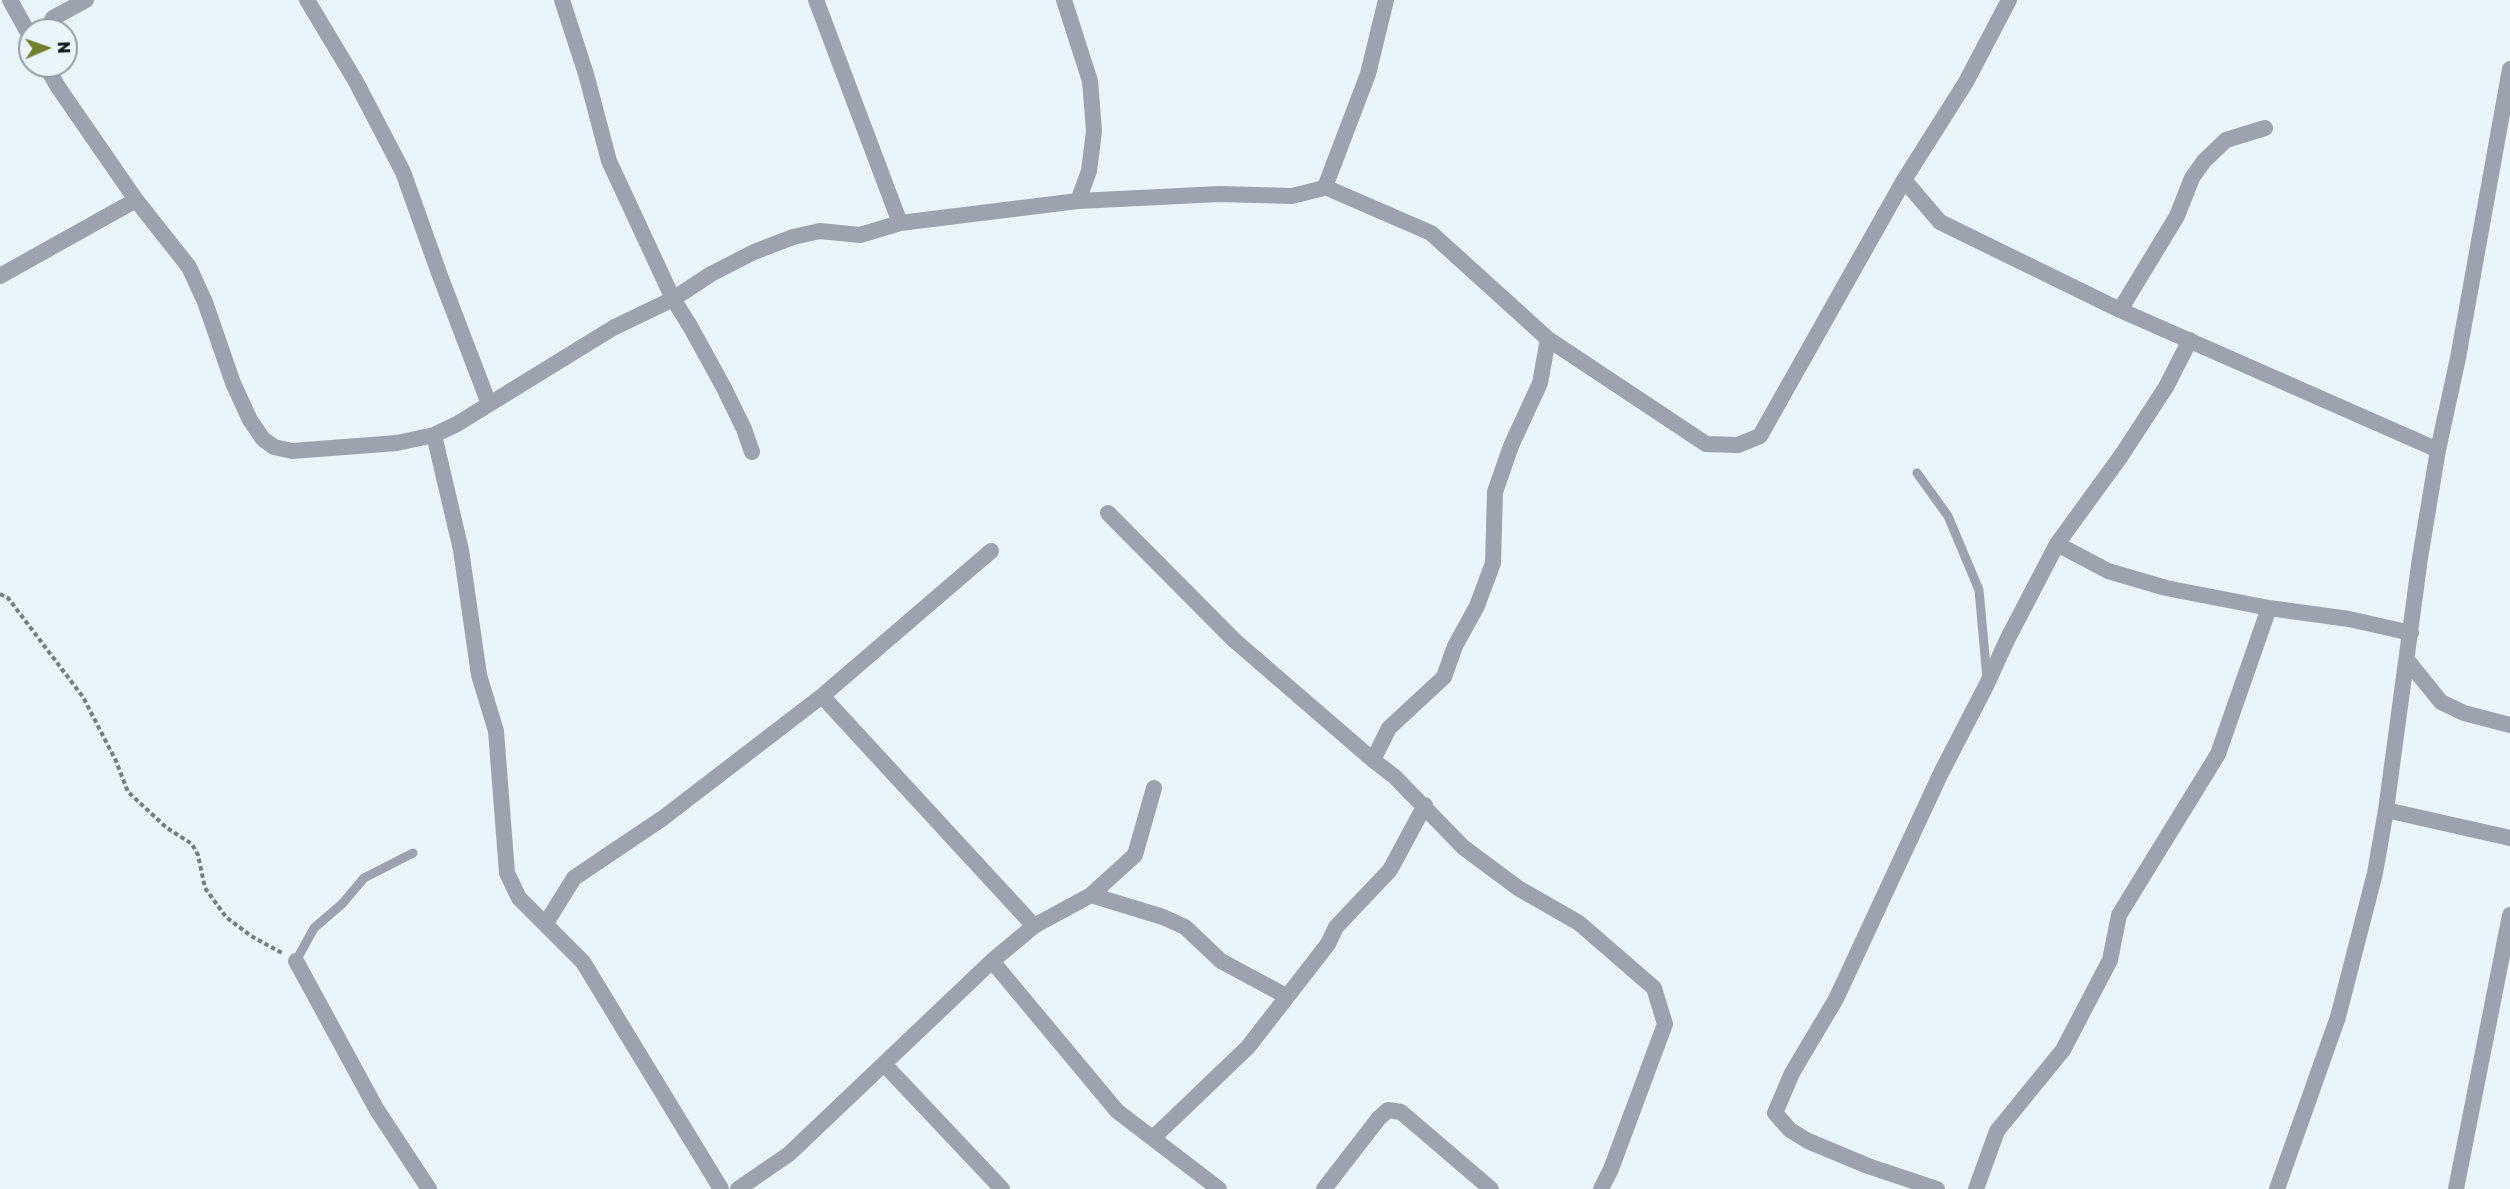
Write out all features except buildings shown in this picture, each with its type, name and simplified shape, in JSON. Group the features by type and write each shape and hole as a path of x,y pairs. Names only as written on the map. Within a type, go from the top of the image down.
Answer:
{"street":[{"path":"10,0 20,18"},
{"path":"52,18 86,0"},
{"path":"307,0 355,80 403,172 489,404"},
{"path":"562,0 586,74 609,161 673,299 724,388 744,429 752,452"},
{"path":"816,0 900,223"},
{"path":"1064,0 1090,81 1094,131 1089,171 1078,201"},
{"path":"1325,186 1368,74 1386,0"},
{"path":"53,78 136,200 189,267 205,302 233,383 250,420 263,439 274,447 292,451 397,444 434,435 457,424 613,328 673,299 711,274 754,252 793,237 820,231 860,235 900,223 1078,201 1220,194 1292,196 1325,186 1431,233 1548,339 1706,444 1738,445 1760,436 1904,180 1966,82 2009,0"},
{"path":"2277,1189 2338,1017 2358,944 2386,810 2420,558 2438,450 2458,358 2510,69"},
{"path":"2120,310 2177,216 2192,178 2204,161 2226,140 2265,128"},
{"path":"1904,180 1940,222 2120,310 2438,450"},
{"path":"0,276 136,200"},
{"path":"1372,760 1389,728 1444,677 1455,646 1477,606 1492,563 1495,492 1511,446 1540,383 1548,339"},
{"path":"1937,1189 1868,1166 1808,1141 1790,1130 1775,1113 1792,1073 1836,999 1941,773 2057,544 2121,456 2166,387 2190,340"},
{"path":"434,435 461,550 479,675 496,731 507,873 519,898 583,962 721,1189"},
{"path":"1108,513 1234,640 1372,760 1395,777 1425,805 1463,847 1518,888 1580,923 1654,988 1665,1024 1611,1169 1601,1189"},
{"path":"2057,544 2108,571 2166,588 2269,608 2349,619 2411,633"},
{"path":"546,923 574,878 663,818 822,696 991,551"},
{"path":"1976,1189 1997,1131 2063,1050 2110,960 2119,915 2218,754 2269,608"},
{"path":"2407,660 2441,702 2464,713 2510,724"},
{"path":"822,696 1034,926"},
{"path":"738,1189 789,1154 992,961 1034,926 1091,895 1134,855 1154,788"},
{"path":"1154,1137 1248,1047 1328,944 1336,927 1390,870 1425,805"},
{"path":"2386,810 2510,838"},
{"path":"1091,895 1163,917 1185,927 1221,961 1286,996"},
{"path":"2456,1189 2510,915"},
{"path":"296,961 377,1110 429,1189"},
{"path":"992,961 1117,1111 1154,1137 1219,1189"},
{"path":"884,1064 1002,1189"},
{"path":"1324,1189 1379,1118 1388,1110 1401,1112 1491,1189"}],"lane":[{"path":"1917,473 1948,516 1978,590 1987,684"},
{"path":"296,961 314,928 342,904 364,878 413,853"}],"path":[{"path":"0,594 8,598 83,697 116,761 128,792 167,828 192,844 198,855 206,888 226,917 251,936 296,961"}]}
